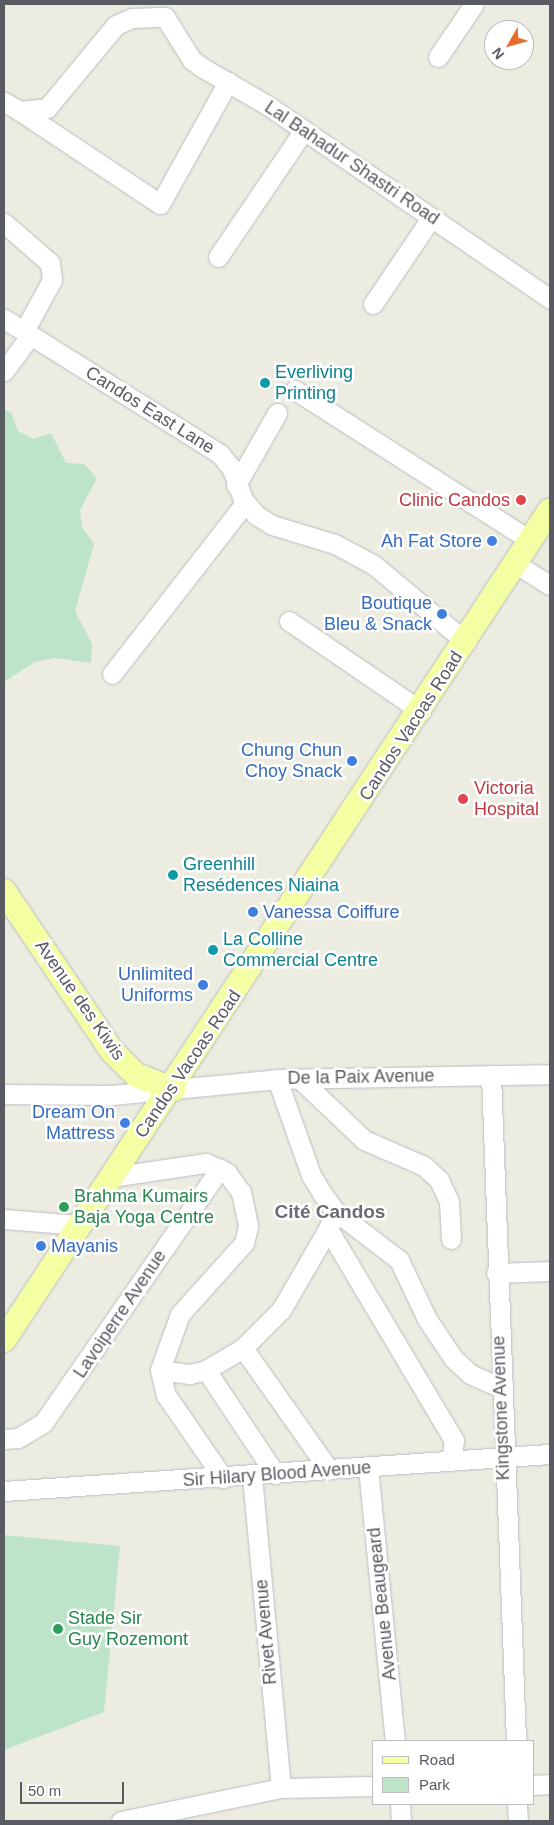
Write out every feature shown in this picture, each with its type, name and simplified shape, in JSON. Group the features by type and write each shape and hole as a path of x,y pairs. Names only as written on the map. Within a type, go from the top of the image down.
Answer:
{"main road":[{"name":"Candos Vacoas Road","path":"4,1340 111,1177 173,1089 466,642 550,510"},
{"name":"Avenue des Kiwis","path":"4,891 112,1051 136,1075 173,1089"}],"street":[{"path":"438,57 474,4"},
{"path":"20,112 34,112 54,103 116,25 132,18 166,10"},
{"name":"Lal Bahadur Shastri Road","path":"166,10 192,60 304,130 550,300"},
{"path":"4,102 160,204 228,82"},
{"path":"218,257 304,130"},
{"path":"373,304 431,218"},
{"path":"4,223 50,263 52,280 27,334 4,371"},
{"name":"Candos East Lane","path":"4,319 196,436 220,454 232,469 236,485 246,503 272,525 336,544 374,565 466,642"},
{"path":"295,390 530,541"},
{"path":"236,485 277,414"},
{"path":"112,674 246,503"},
{"path":"516,564 550,585"},
{"path":"289,622 420,711"},
{"name":"De la Paix Avenue","path":"4,1094 112,1095 277,1079 550,1074"},
{"name":"Kingstone Avenue","path":"491,1075 500,1387 516,1740"},
{"path":"277,1079 311,1175 335,1211 399,1260 427,1319 453,1358 470,1374 500,1387"},
{"path":"300,1079 364,1140 424,1166 440,1180 450,1201 451,1239"},
{"path":"111,1177 198,1163 220,1168 241,1192 248,1226 244,1243 180,1314 160,1370 166,1396 223,1478"},
{"name":"Lavoiperre Avenue","path":"4,1439 18,1438 43,1423 220,1168"},
{"path":"160,1370 190,1374 206,1370 243,1348 282,1310 328,1229 335,1211"},
{"path":"4,1219 79,1225"},
{"path":"328,1229 454,1440 451,1461"},
{"path":"496,1273 550,1271"},
{"path":"243,1348 329,1470"},
{"path":"206,1370 275,1474"},
{"name":"Sir Hilary Blood Avenue","path":"4,1491 223,1478 550,1454"},
{"name":"Avenue Beaugeard","path":"368,1467 395,1740"},
{"name":"Rivet Avenue","path":"252,1476 281,1788"},
{"path":"534,1785 550,1784"},
{"path":"121,1821 281,1788 372,1786"},
{"path":"400,1805 401,1821"},
{"path":"517,1805 518,1821"}],"green space":[{"path":"4,410 11,412 18,431 33,439 51,433 66,463 84,464 97,478 80,510 82,527 94,544 75,611 92,644 91,663 55,658 35,662 4,682"},
{"name":"Stade Sir Guy Rozemont","path":"4,1535 120,1546 104,1712 4,1750"}],"place":[{"name":"Everliving Printing","path":"265,383"},
{"name":"Clinic Candos","path":"521,500"},
{"name":"Ah Fat Store","path":"492,541"},
{"name":"Boutique Bleu & Snack","path":"442,614"},
{"name":"Chung Chun Choy Snack","path":"352,761"},
{"name":"Victoria Hospital","path":"463,799"},
{"name":"Greenhill Resédences Niaina","path":"173,875"},
{"name":"Vanessa Coiffure","path":"253,912"},
{"name":"La Colline Commercial Centre","path":"213,950"},
{"name":"Unlimited Uniforms","path":"203,985"},
{"name":"Dream On Mattress","path":"125,1123"},
{"name":"Brahma Kumairs Baja Yoga Centre","path":"64,1207"},
{"name":"Mayanis","path":"41,1246"},
{"name":"Stade Sir Guy Rozemont","path":"58,1629"}],"district":[{"name":"Cité Candos","path":"330,1212"}]}
